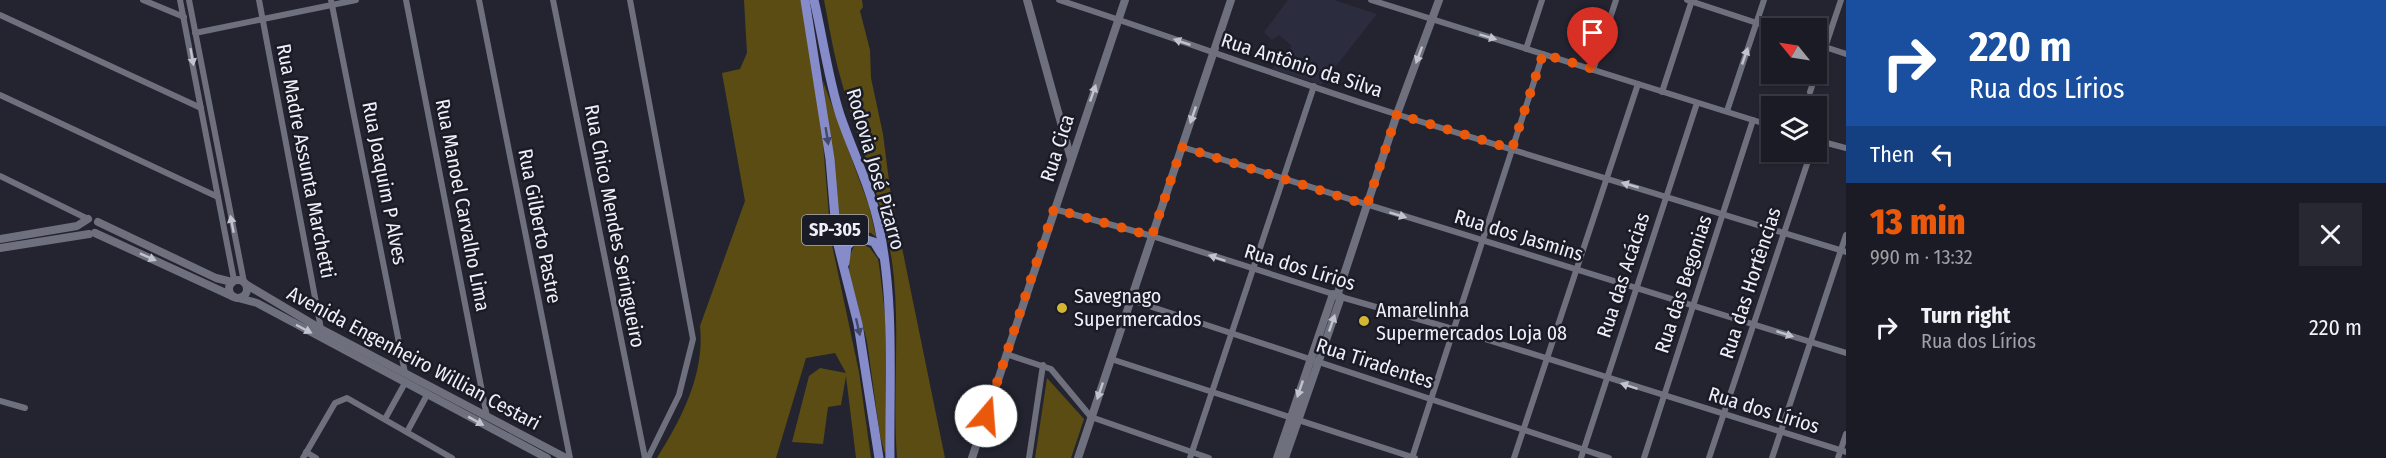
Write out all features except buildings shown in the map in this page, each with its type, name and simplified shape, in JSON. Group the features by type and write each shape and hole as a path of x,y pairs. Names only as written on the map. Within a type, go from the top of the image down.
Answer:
{"main road":[{"name":"Rodovia José Pizarro","path":"805,0 830,159 834,221 863,352 879,458"},
{"name":"Rodovia José Pizarro","path":"814,0 840,114 865,179 879,225 890,310 890,458"},
{"path":"845,279 846,250 850,241 856,237 874,242 885,263"}],"street":[{"path":"143,0 184,18"},
{"path":"180,0 233,281 229,290 235,297 246,294 245,283 189,0"},
{"name":"Rua Madre Assunta Marchetti","path":"259,0 321,329"},
{"path":"188,35 332,2 356,0"},
{"name":"Rua Manoel Carvalho Lima","path":"406,0 488,417"},
{"name":"Rua Gilberto Pastre","path":"479,0 568,458"},
{"name":"Rua Chico Mendes Seringueiro","path":"553,0 646,458"},
{"path":"630,0 693,339 679,395 646,458"},
{"path":"1027,0 1071,160"},
{"name":"Rua Antônio da Silva","path":"1059,0 1397,114 1666,195 1784,235 1844,251"},
{"name":"Rua Cica","path":"972,458 1125,0"},
{"path":"1078,458 1231,0"},
{"path":"1371,0 1761,123"},
{"path":"1277,458 1319,363 1337,296 1397,114 1439,0"},
{"path":"1526,50 1542,0"},
{"path":"1593,69 1616,0"},
{"path":"1662,92 1690,0 1761,25"},
{"path":"1727,111 1764,0"},
{"path":"1827,41 1841,0"},
{"name":"Rua Joaquim P Alves","path":"332,2 405,373"},
{"path":"0,15 201,108"},
{"path":"1827,48 1846,54"},
{"path":"1111,358 1413,458 1543,54"},
{"path":"1514,458 1638,84"},
{"path":"1810,92 1813,84"},
{"path":"1191,455 1314,86"},
{"path":"0,95 218,197"},
{"name":"Rua das Acácias","path":"1581,458 1697,103"},
{"name":"Rua das Begonias","path":"1644,458 1753,120"},
{"path":"1061,124 1070,147 1075,148"},
{"path":"1827,143 1846,148"},
{"name":"Rua dos Jasmins","path":"1182,147 1482,241 1695,304 1846,353"},
{"name":"Rua das Hortências","path":"1709,458 1807,162"},
{"path":"0,176 98,222 170,261"},
{"name":"Rua dos Lírios","path":"1054,209 1152,236 1252,270 1453,329 1724,416 1843,451"},
{"path":"0,239 77,226 88,219"},
{"path":"88,219 83,227 92,233 170,261"},
{"path":"0,248 92,233 98,230 98,222"},
{"path":"1772,458 1844,251 1846,235"},
{"name":"Avenida Engenheiro Willian Cestari","path":"170,261 222,280 245,283 321,329 568,458"},
{"name":"Avenida Engenheiro Willian Cestari","path":"170,261 235,297 252,301 547,458"},
{"path":"1285,458 1310,360 1337,296"},
{"name":"Rua Tiradentes","path":"1131,300 1609,458"},
{"path":"1006,354 1043,364 1054,372 1092,417 1191,455 1209,458"},
{"path":"1029,458 1043,364"},
{"path":"385,419 405,383"},
{"path":"407,432 427,395"},
{"path":"316,458 304,455 329,411 341,399 353,400 452,458"},
{"path":"0,401 24,408"},
{"path":"1838,458 1843,451 1846,434"}],"shaded area":[{"path":"744,0 801,0 821,119 831,240 859,372 871,458 856,458 846,376 841,405 828,407 823,444 792,442 809,376 820,368 846,373 835,353 806,358 776,458 657,458 690,395 699,361 700,326 745,201 722,73 740,69 747,53"},
{"path":"824,0 862,0 863,7 860,11 870,50 871,78 883,134 890,189 945,458 897,458 896,310 892,261 876,191 833,48"},
{"path":"1288,0 1334,0 1377,14 1321,85 1272,69 1292,46 1279,35 1272,40 1264,32"},
{"path":"823,81 869,206 876,237 871,233 857,231 841,245"},
{"path":"860,243 870,248 878,259 880,272 885,314 886,458 880,435 867,342 849,271 850,255 854,246"},
{"path":"1047,378 1084,419 1071,458 1035,458"}],"place":[{"name":"Savegnago Supermercados","path":"1062,308"},
{"name":"Amarelinha Supermercados Loja 08","path":"1364,321"}],"route":[{"path":"986,416 1054,209 1152,236 1182,147 1367,205 1397,114 1512,149 1543,54 1593,69"}]}
